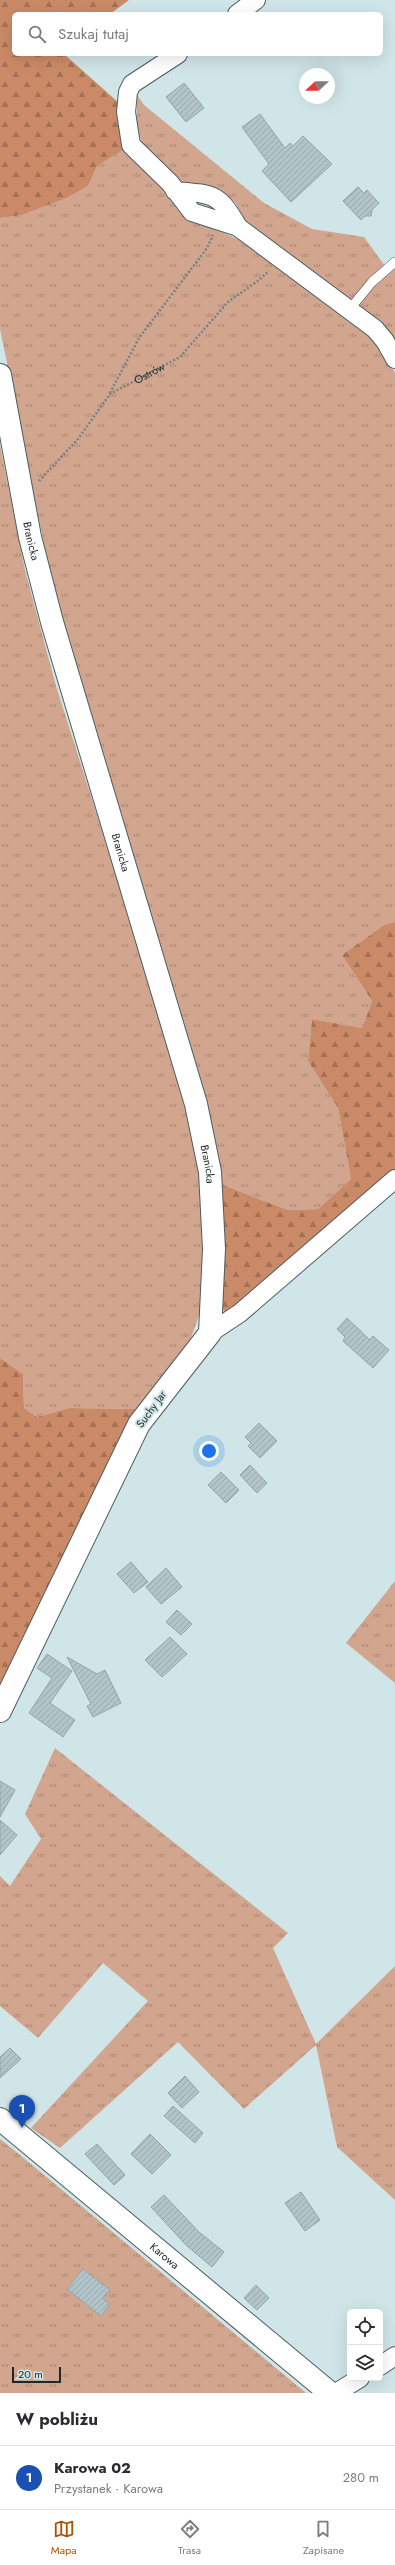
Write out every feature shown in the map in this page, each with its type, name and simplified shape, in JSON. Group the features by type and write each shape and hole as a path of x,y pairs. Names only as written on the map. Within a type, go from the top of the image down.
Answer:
{"street":[{"path":"241,12 256,0"},
{"path":"175,56 132,84 128,92 126,112 131,145 170,183 192,212 238,227 375,329 385,341 395,359"},
{"path":"175,191 209,193 226,206 238,227"},
{"name":"Branicka","path":"0,375 30,538 52,622 196,1104 210,1172 214,1249 210,1333"},
{"name":"Suchy Jar","path":"0,1711 139,1424 210,1333 240,1313 395,1179"},
{"name":"Karowa","path":"0,2119 330,2393"},
{"path":"383,2364 395,2356"},
{"path":"336,2393 355,2381"}],"lane":[{"path":"349,310 372,282 395,262"}],"path":[{"path":"110,394 139,338 207,248 219,222"},
{"name":"Ostrów","path":"21,487 40,480 52,469 78,439 110,394 180,357 228,302 259,280 281,259"}],"green space":[{"path":"0,0 129,0 113,12 12,12 12,56 66,56 119,103 125,149 97,166 88,186 67,198 22,215 0,218"},
{"path":"137,95 144,105 264,203 312,229 364,237 390,273 395,269 395,345 253,234 235,202 209,187 175,183 146,154 137,128"},
{"path":"125,149 171,194 185,213 214,229 242,241 368,335 385,355 395,373 395,922 384,925 342,955 372,1001 362,1028 312,1019 308,1061 338,1108 351,1179 318,1209 288,1210 218,1183 57,608 0,329 0,218 22,215 67,198 88,186 97,166"},
{"path":"0,445 25,570 56,686 181,1079 201,1172 206,1243 199,1316 186,1351 137,1409 69,1408 37,1417 24,1408 23,1374 0,1358"},
{"path":"395,922 395,1174 243,1304 224,1312 220,1299 218,1183 288,1210 318,1209 351,1179 338,1108 308,1061 312,1019 362,1028 372,1001 342,955 384,925"},
{"path":"0,1358 23,1374 24,1408 37,1417 69,1408 137,1409 0,1695"},
{"path":"395,1581 395,1683 346,1643"},
{"path":"55,1748 288,1933 273,1948 316,2044 395,1966 395,2200 337,2147 316,2045 244,2109 178,2042 60,2148 31,2128 148,2001 103,1963 38,2038 0,2006 0,1876 10,1886 41,1839 25,1814"},
{"path":"0,2139 20,2155 306,2393 0,2393"}],"building":[{"path":"184,83 204,108 186,122 166,97"},
{"path":"260,114 285,148 290,143 293,146 303,136 332,164 291,202 262,171 269,164 242,127"},
{"path":"358,187 364,193 367,190 379,203 372,210 371,216 365,216 361,220 343,201"},
{"path":"347,1318 370,1340 373,1336 389,1350 373,1368 343,1341 345,1337 337,1329"},
{"path":"259,1423 277,1441 260,1458 248,1446 251,1443 245,1437"},
{"path":"250,1465 267,1483 257,1493 240,1475"},
{"path":"221,1472 239,1490 226,1503 208,1485"},
{"path":"131,1562 148,1582 134,1593 117,1574"},
{"path":"166,1568 182,1587 161,1604 146,1587"},
{"path":"177,1610 192,1624 181,1635 166,1622"},
{"path":"170,1637 187,1654 162,1677 145,1660"},
{"path":"47,1654 72,1671 50,1703 75,1720 63,1737 29,1713 52,1678 37,1668"},
{"path":"67,1657 97,1674 105,1670 121,1703 93,1717 87,1706 91,1704"},
{"path":"0,1781 15,1790 0,1817"},
{"path":"0,1820 17,1835 0,1855"},
{"path":"10,2048 21,2059 0,2078 0,2057"},
{"path":"185,2076 199,2092 182,2108 168,2093"},
{"path":"173,2106 203,2133 195,2143 164,2116"},
{"path":"150,2134 171,2155 152,2174 131,2154"},
{"path":"97,2144 125,2175 114,2185 85,2154"},
{"path":"301,2192 320,2220 305,2231 285,2203"},
{"path":"164,2195 199,2232 224,2252 212,2267 187,2246 151,2207"},
{"path":"83,2269 110,2290 103,2299 110,2304 101,2316 67,2289"},
{"path":"256,2285 269,2298 257,2310 244,2298"}],"place":[{"name":"Karowa 02","path":"22,2128"}]}
